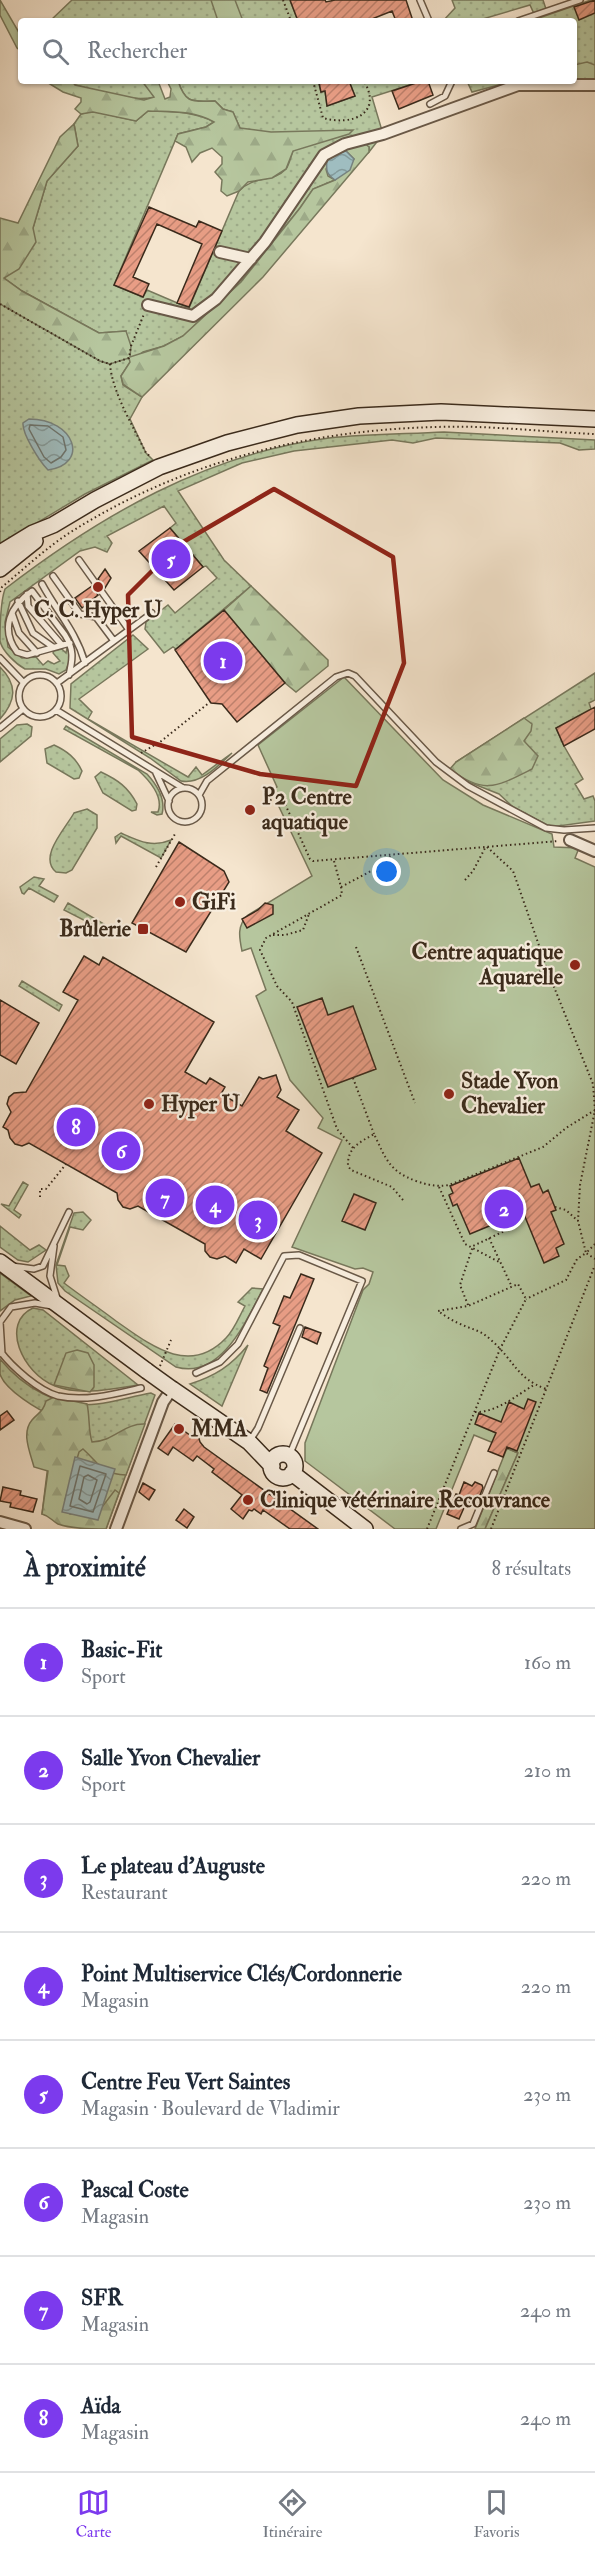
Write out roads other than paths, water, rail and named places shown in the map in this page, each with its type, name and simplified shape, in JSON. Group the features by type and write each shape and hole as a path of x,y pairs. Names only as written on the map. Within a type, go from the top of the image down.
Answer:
{"main road":[{"path":"0,569 53,525 87,504 159,467 265,432 359,416 441,412 595,419"},
{"path":"0,553 33,533 53,525"},
{"path":"2,1263 172,1389 249,1442 280,1459 275,1473 281,1477 292,1473 364,1529"}],"street":[{"path":"148,305 193,316 216,299 265,242 324,155 345,144 383,134 518,85 595,85"},
{"path":"220,252 251,260"},
{"path":"570,840 595,850"},
{"path":"116,1529 163,1402 172,1389"},
{"path":"0,1522 25,1529"}],"lane":[{"path":"420,0 428,18"},
{"path":"527,18 580,0"},
{"path":"430,104 445,96 451,84"},
{"path":"79,560 129,630"},
{"path":"53,576 80,614 96,617 114,641"},
{"path":"42,584 57,612 79,641 85,663"},
{"path":"29,593 70,643 74,657 69,675"},
{"path":"29,593 18,601 11,612 7,627 12,645 17,652 27,655 70,643"},
{"path":"29,593 28,606 61,644"},
{"path":"18,601 33,633 53,647"},
{"path":"11,612 19,633 37,653"},
{"path":"57,684 152,613"},
{"path":"0,658 23,682"},
{"path":"192,789 207,781 336,677 348,673 355,676 436,762 468,786 546,828 564,830 595,828"},
{"path":"38,675 52,678 57,684 61,697 56,710 44,717 37,717 23,709 18,699 23,682 38,675"},
{"path":"0,728 23,709"},
{"path":"56,710 183,788 192,789 201,800 199,816 190,821 175,819 169,810 169,801 155,771"},
{"path":"199,795 207,781"},
{"path":"169,801 174,792 183,788"},
{"path":"2,1263 34,1269 42,1266 69,1212"},
{"path":"55,1241 50,1276 52,1287 62,1308"},
{"path":"196,1373 220,1362 238,1344 284,1256 299,1255 362,1281 280,1459"},
{"path":"62,1308 35,1303 11,1307 0,1323 1,1353 26,1378 58,1396 97,1397 141,1388"},
{"path":"249,1442 258,1428 300,1328"},
{"path":"461,1529 473,1524 494,1473"}],"water":[{"path":"346,151 354,159 350,170 335,180 327,172 327,160 334,154"},
{"path":"29,419 45,421 57,426 66,434 72,442 73,451 69,460 61,466 48,470 36,455 25,434 23,423"},
{"path":"75,1457 115,1469 98,1520 62,1512"}],"place":[{"name":"Centre Feu Vert Saintes","path":"171,559"},
{"name":"C. C. Hyper U","path":"98,587"},
{"name":"Basic-Fit","path":"223,661"},
{"name":"P2 Centre aquatique","path":"250,810"},
{"name":"GiFi","path":"180,902"},
{"name":"Brûlerie","path":"143,929"},
{"name":"Centre aquatique Aquarelle","path":"575,965"},
{"name":"Stade Yvon Chevalier","path":"449,1094"},
{"name":"Hyper U","path":"149,1104"},
{"name":"Aïda","path":"76,1127"},
{"name":"Pascal Coste","path":"121,1151"},
{"name":"SFR","path":"165,1198"},
{"name":"Point Multiservice Clés/Cordonnerie","path":"215,1205"},
{"name":"Salle Yvon Chevalier","path":"504,1209"},
{"name":"Le plateau d'Auguste","path":"258,1220"},
{"name":"MMA","path":"179,1429"},
{"name":"Clinique vétérinaire Recouvrance","path":"248,1500"}]}
